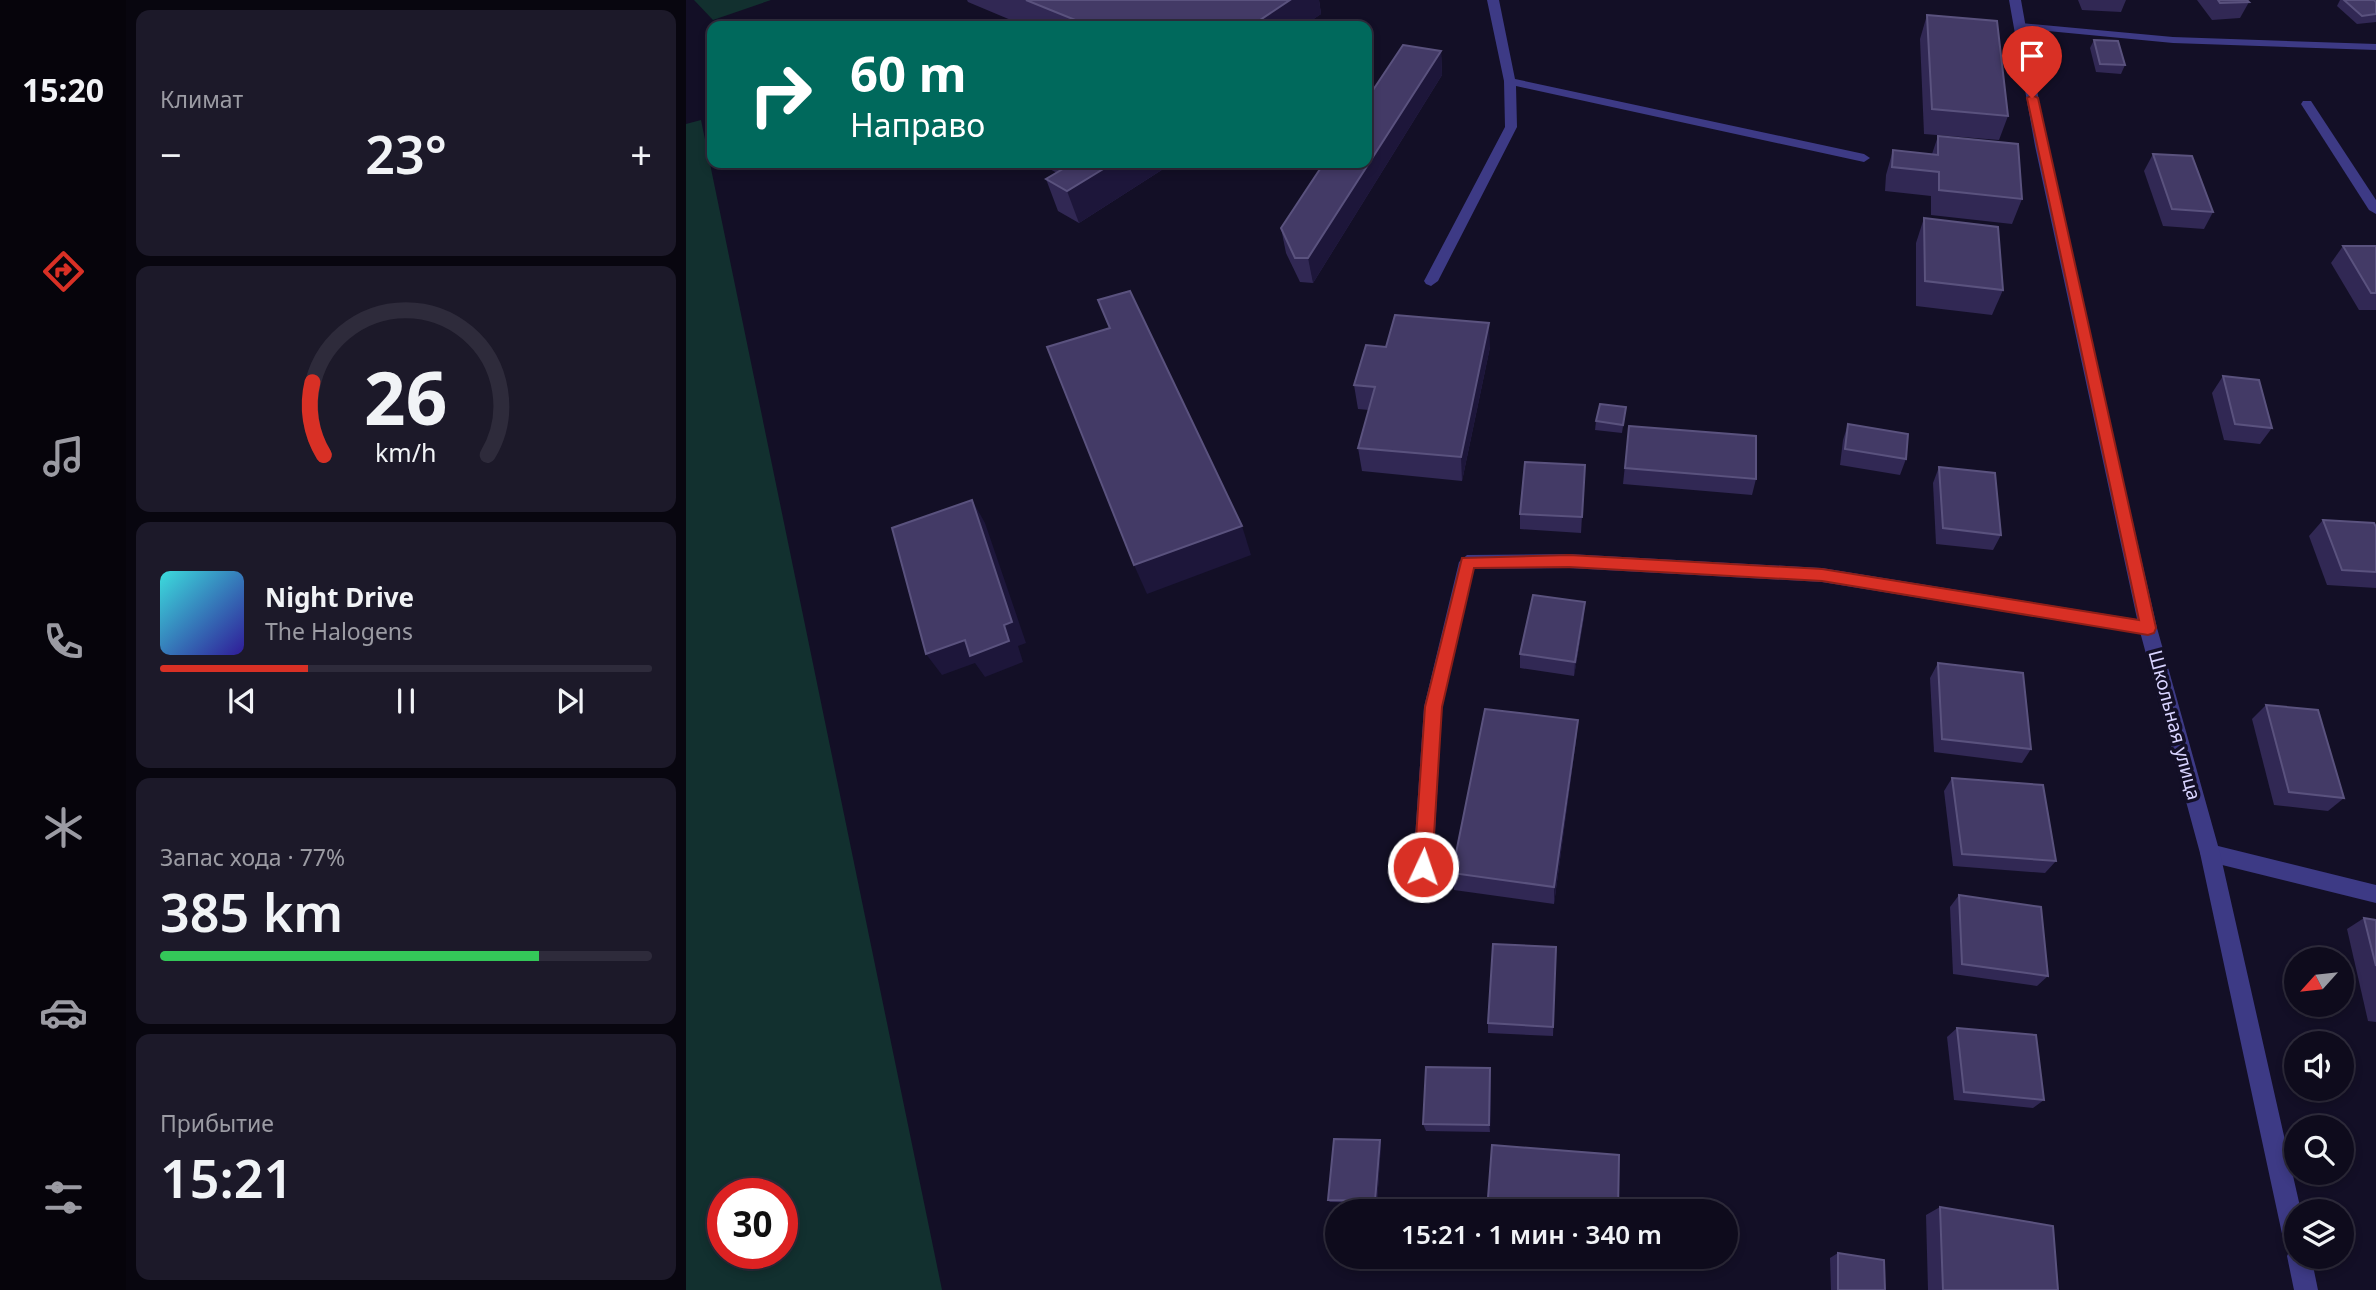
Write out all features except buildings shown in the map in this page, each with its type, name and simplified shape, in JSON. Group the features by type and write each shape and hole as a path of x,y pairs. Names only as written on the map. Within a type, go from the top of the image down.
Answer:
{"street":[{"path":"1431,281 1511,127 1510,81 1493,0"},
{"name":"Школьная улица","path":"2015,0 2041,146 2148,628 2210,853 2286,1199"},
{"path":"2020,26 2173,40 2376,47"},
{"path":"1510,81 1864,158"},
{"path":"2307,104 2376,210"},
{"path":"1423,867 1433,707 1467,562 1569,561 1822,575 2148,628"},
{"path":"2210,853 2376,894"},
{"path":"2302,1269 2306,1290"}],"green space":[{"path":"694,0 771,0 713,20"},
{"path":"701,120 707,149 707,168 711,168 942,1290 686,1290 686,124"}],"route":[{"path":"1423,867 1433,707 1467,562 1569,561 1822,575 2148,628 2032,98"}]}
